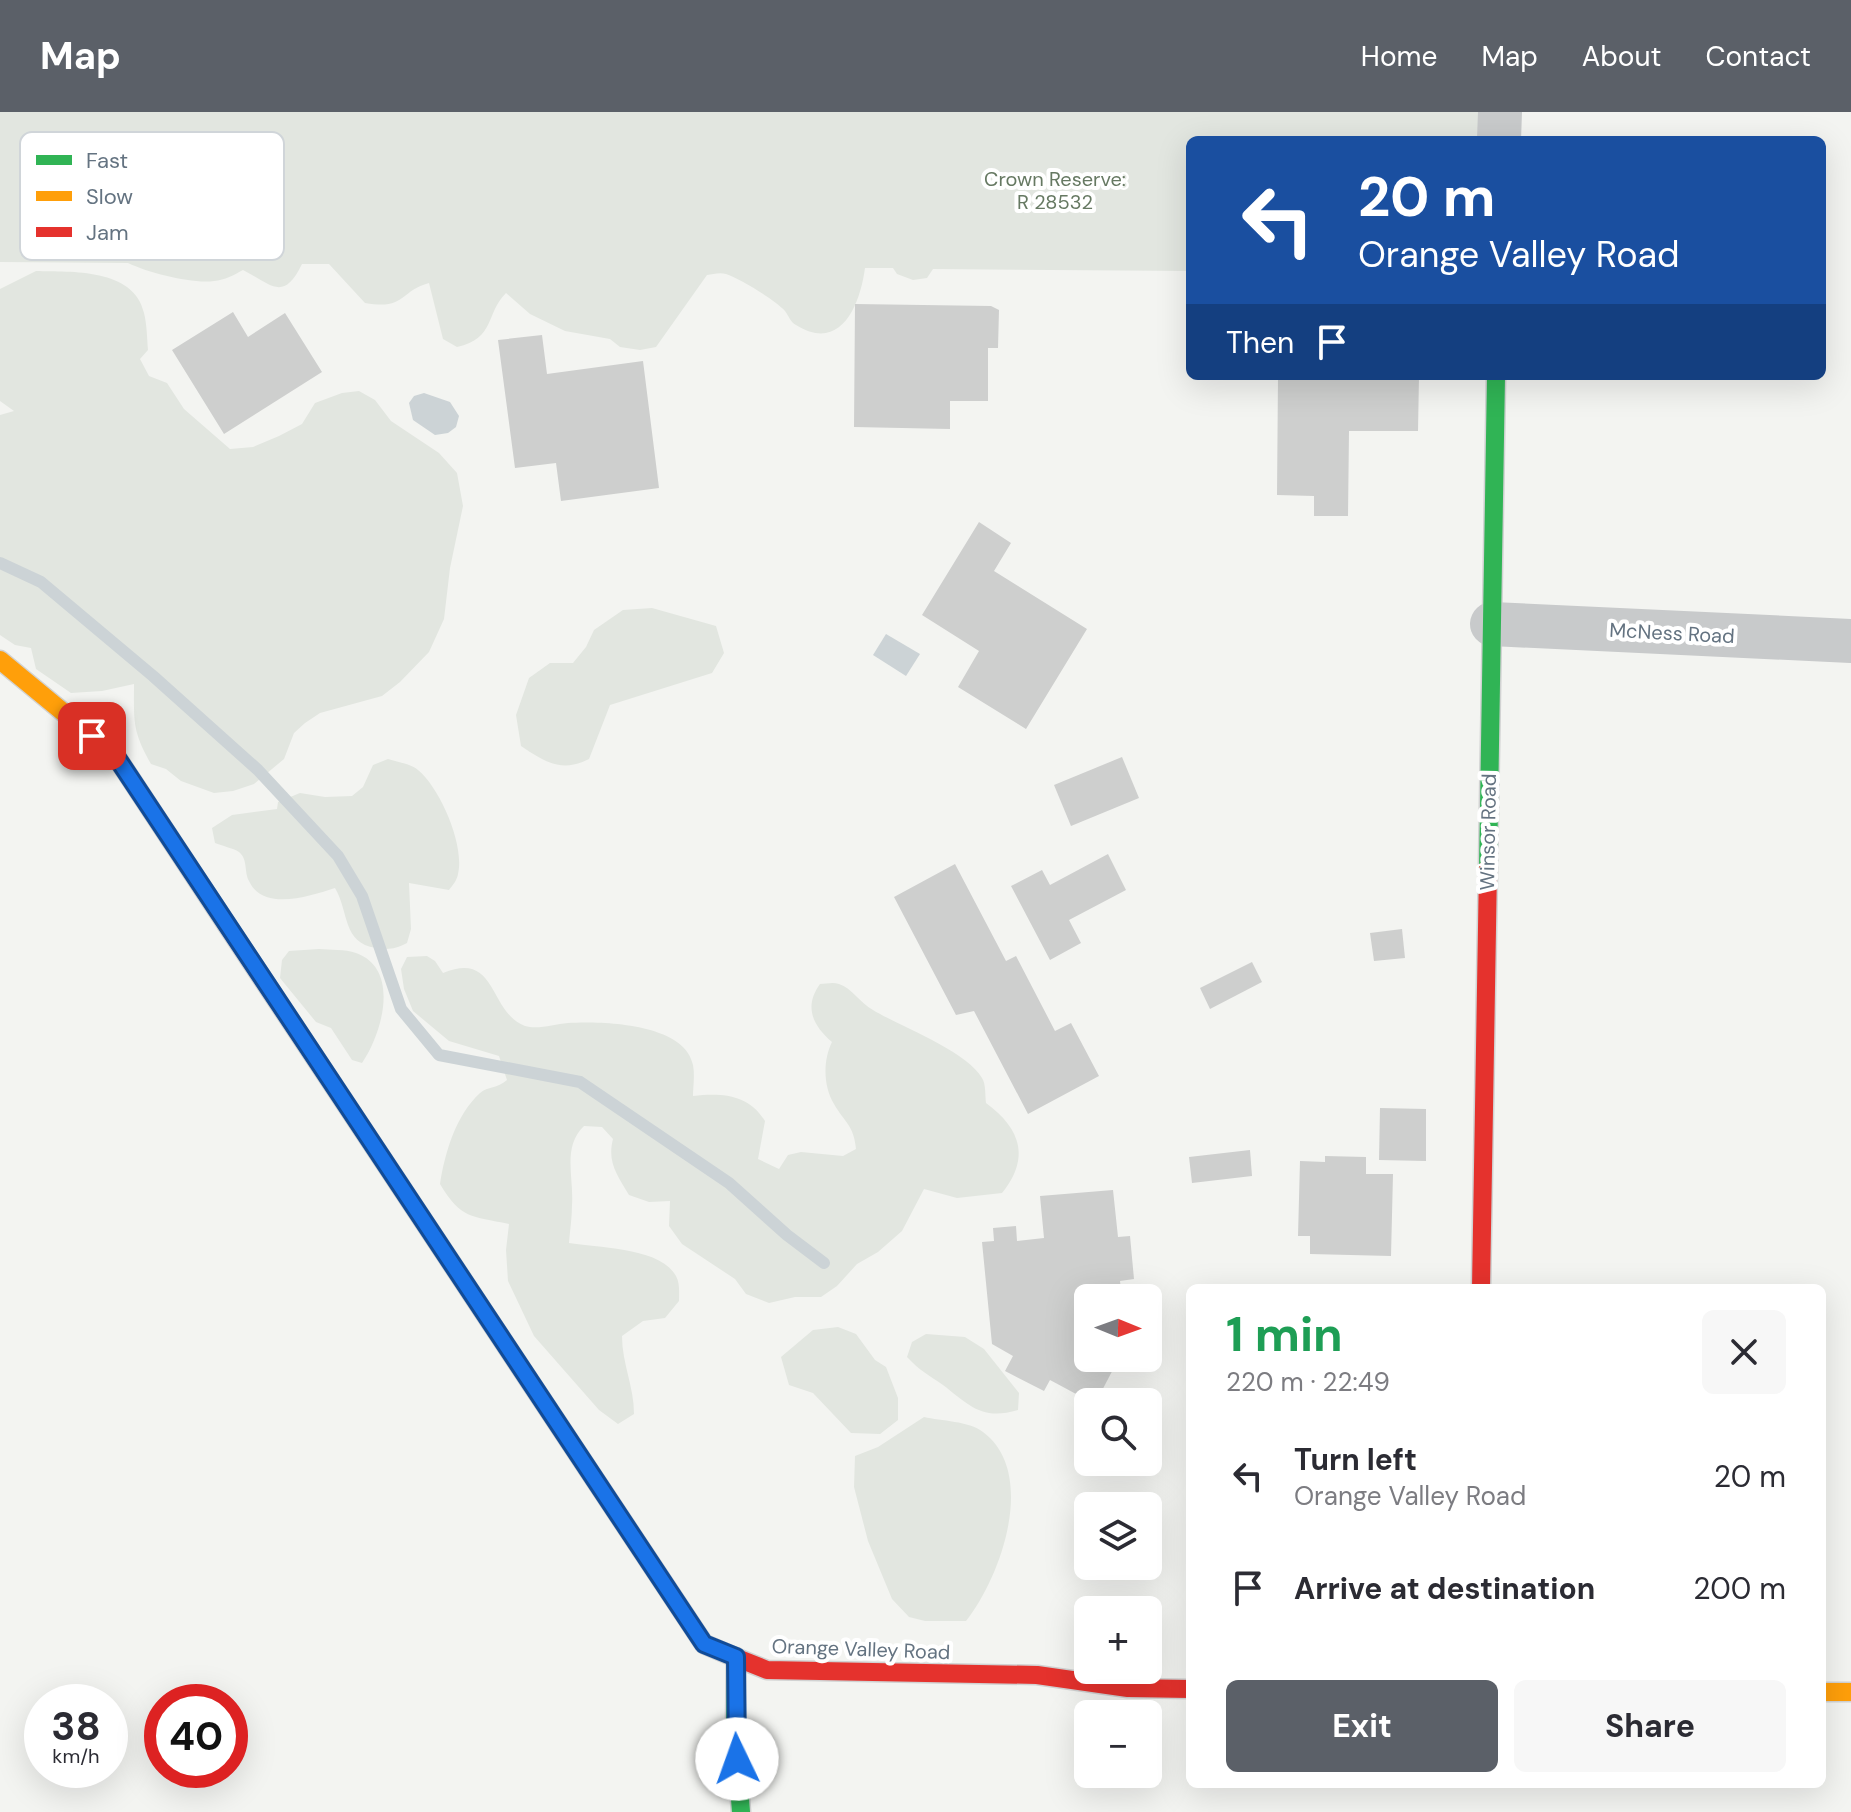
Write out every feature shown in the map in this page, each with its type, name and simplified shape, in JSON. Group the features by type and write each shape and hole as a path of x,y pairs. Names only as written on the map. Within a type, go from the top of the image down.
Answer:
{"street":[{"path":"1499,136 1500,112"},
{"name":"Winsor Road","path":"1481,1284 1496,380"},
{"name":"McNess Road","path":"1492,624 1851,641"},
{"name":"Orange Valley Road","path":"0,660 115,755 704,1644 736,1657 767,1678 1037,1675 1074,1671"},
{"path":"736,1657 735,1732 741,1812"},
{"name":"Orange Valley Road","path":"1037,1675 1128,1688 1186,1689"},
{"path":"1826,1692 1851,1692"}],"green space":[{"name":"Crown Reserve: R 28532","path":"0,112 1500,112 1499,136 1186,136 1186,271 933,269 927,278 913,280 897,274 893,268 865,268 853,310 846,321 825,333 812,332 796,325 780,306 757,290 721,273 707,275 656,347 640,350 620,347 610,339 565,331 530,314 506,293 478,338 457,347 443,339 429,283 395,302 378,305 365,303 329,264 302,264 289,283 276,287 243,270 222,280 194,281 128,263 0,262"},
{"path":"36,271 83,273 115,280 128,288 138,298 144,313 148,350 140,359 149,376 167,383 184,409 230,449 253,447 279,436 302,424 315,403 342,393 359,391 375,400 391,421 439,453 457,473 463,506 450,568 444,619 429,652 382,696 320,713 305,723 294,733 284,759 254,784 214,793 181,781 166,769 151,764 135,726 134,684 102,691 71,693 36,669 31,648 15,645 0,635 0,415 14,411 0,401 0,289"},
{"path":"652,608 716,626 724,653 712,673 610,705 589,759 579,763 554,764 521,746 516,715 529,678 550,663 573,663 594,630 623,610"},
{"path":"388,759 412,766 426,778 449,818 458,848 458,874 449,890 409,883 411,929 407,943 385,949 357,940 348,925 335,888 288,899 265,896 256,891 249,881 242,855 215,843 212,828 232,815 277,809 278,802 300,793 325,797 352,796 363,787 373,765"},
{"path":"319,949 356,953 370,961 379,973 383,987 381,1020 362,1063 352,1060 331,1028 316,1022 280,978 282,960 289,951"},
{"path":"427,956 443,973 461,968 474,970 483,976 504,1009 525,1026 620,1024 675,1040 687,1051 693,1065 693,1096 724,1095 751,1105 765,1121 758,1159 779,1169 788,1155 801,1152 843,1156 856,1149 851,1129 834,1104 826,1081 826,1065 832,1042 819,1029 811,1008 820,984 839,984 873,1010 948,1049 974,1068 983,1080 986,1103 1014,1133 1019,1155 1017,1167 1002,1193 957,1198 924,1189 902,1231 878,1252 857,1264 837,1286 821,1297 795,1297 769,1303 746,1294 735,1279 682,1244 669,1226 670,1201 649,1202 629,1195 612,1162 613,1139 602,1127 584,1126 577,1134 571,1153 569,1243 627,1250 657,1259 668,1266 679,1285 679,1301 665,1318 643,1321 622,1336 634,1414 618,1424 599,1410 534,1336 508,1281 506,1250 509,1224 461,1210 440,1184 449,1147 464,1112 480,1093 507,1080 499,1056 449,1041 413,1011 404,989 401,969 407,957"},
{"path":"838,1327 856,1334 875,1360 886,1367 898,1398 898,1420 880,1434 851,1433 813,1393 789,1385 781,1357 813,1330"},
{"path":"926,1334 965,1337 984,1349 1019,1393 1018,1410 995,1414 977,1409 916,1366 907,1357 912,1342"},
{"path":"924,1417 963,1423 983,1432 999,1450 1008,1473 1011,1498 1001,1553 991,1579 966,1621 925,1621 909,1617 892,1599 868,1541 854,1487 855,1456 878,1447"}],"shaded area":[{"path":"424,393 450,402 459,416 456,427 448,433 435,435 413,420 409,403 414,396"},
{"path":"886,634 920,654 906,676 873,655"}],"building":[{"path":"855,304 991,306 999,310 998,348 988,348 988,401 950,401 950,429 854,427"},
{"path":"233,312 248,337 285,313 322,372 224,434 172,350"},
{"path":"542,335 547,374 643,361 659,488 561,501 556,463 515,468 498,340"},
{"path":"1278,380 1419,380 1418,431 1349,431 1348,516 1314,516 1314,496 1277,495"},
{"path":"979,522 1011,543 994,571 1087,629 1026,729 958,687 979,651 922,615"},
{"path":"1122,757 1139,798 1071,826 1054,785"},
{"path":"1108,854 1126,890 1069,920 1081,943 1050,960 1011,886 1042,870 1050,885"},
{"path":"955,864 1006,961 1016,956 1055,1031 1071,1023 1099,1076 1028,1114 974,1011 956,1015 894,897"},
{"path":"1402,929 1405,958 1374,961 1370,933"},
{"path":"1252,962 1262,982 1210,1009 1200,988"},
{"path":"1380,1108 1426,1109 1426,1161 1379,1160"},
{"path":"1250,1150 1252,1176 1192,1183 1189,1157"},
{"path":"1325,1156 1366,1157 1366,1174 1393,1174 1391,1256 1310,1254 1310,1236 1298,1236 1300,1161 1325,1162"},
{"path":"1113,1190 1118,1237 1130,1236 1134,1279 1120,1281 1120,1284 1074,1284 1074,1372 1112,1372 1103,1388 1074,1388 1074,1393 1050,1380 1044,1391 1005,1371 1013,1356 992,1344 982,1242 994,1241 993,1228 1016,1226 1017,1241 1044,1238 1040,1196"}],"waterway":[{"path":"0,563 41,582 153,676 258,770 338,856 362,896 401,1009 439,1055 580,1082 729,1183 787,1235 824,1263"}],"traffic: fast":[{"path":"1488,868 1496,380"},
{"path":"736,1657 735,1732 741,1812"}],"traffic: slow":[{"path":"0,660 115,755 227,925"},
{"path":"399,1184 704,1644 732,1656"},
{"path":"1826,1692 1851,1692"}],"traffic: jam":[{"path":"1481,1284 1488,868"},
{"path":"227,925 399,1184"},
{"path":"732,1656 767,1670 1037,1675 1128,1688 1186,1689"}],"route":[{"path":"92,736 115,755 704,1644 736,1657 737,1759"}]}
